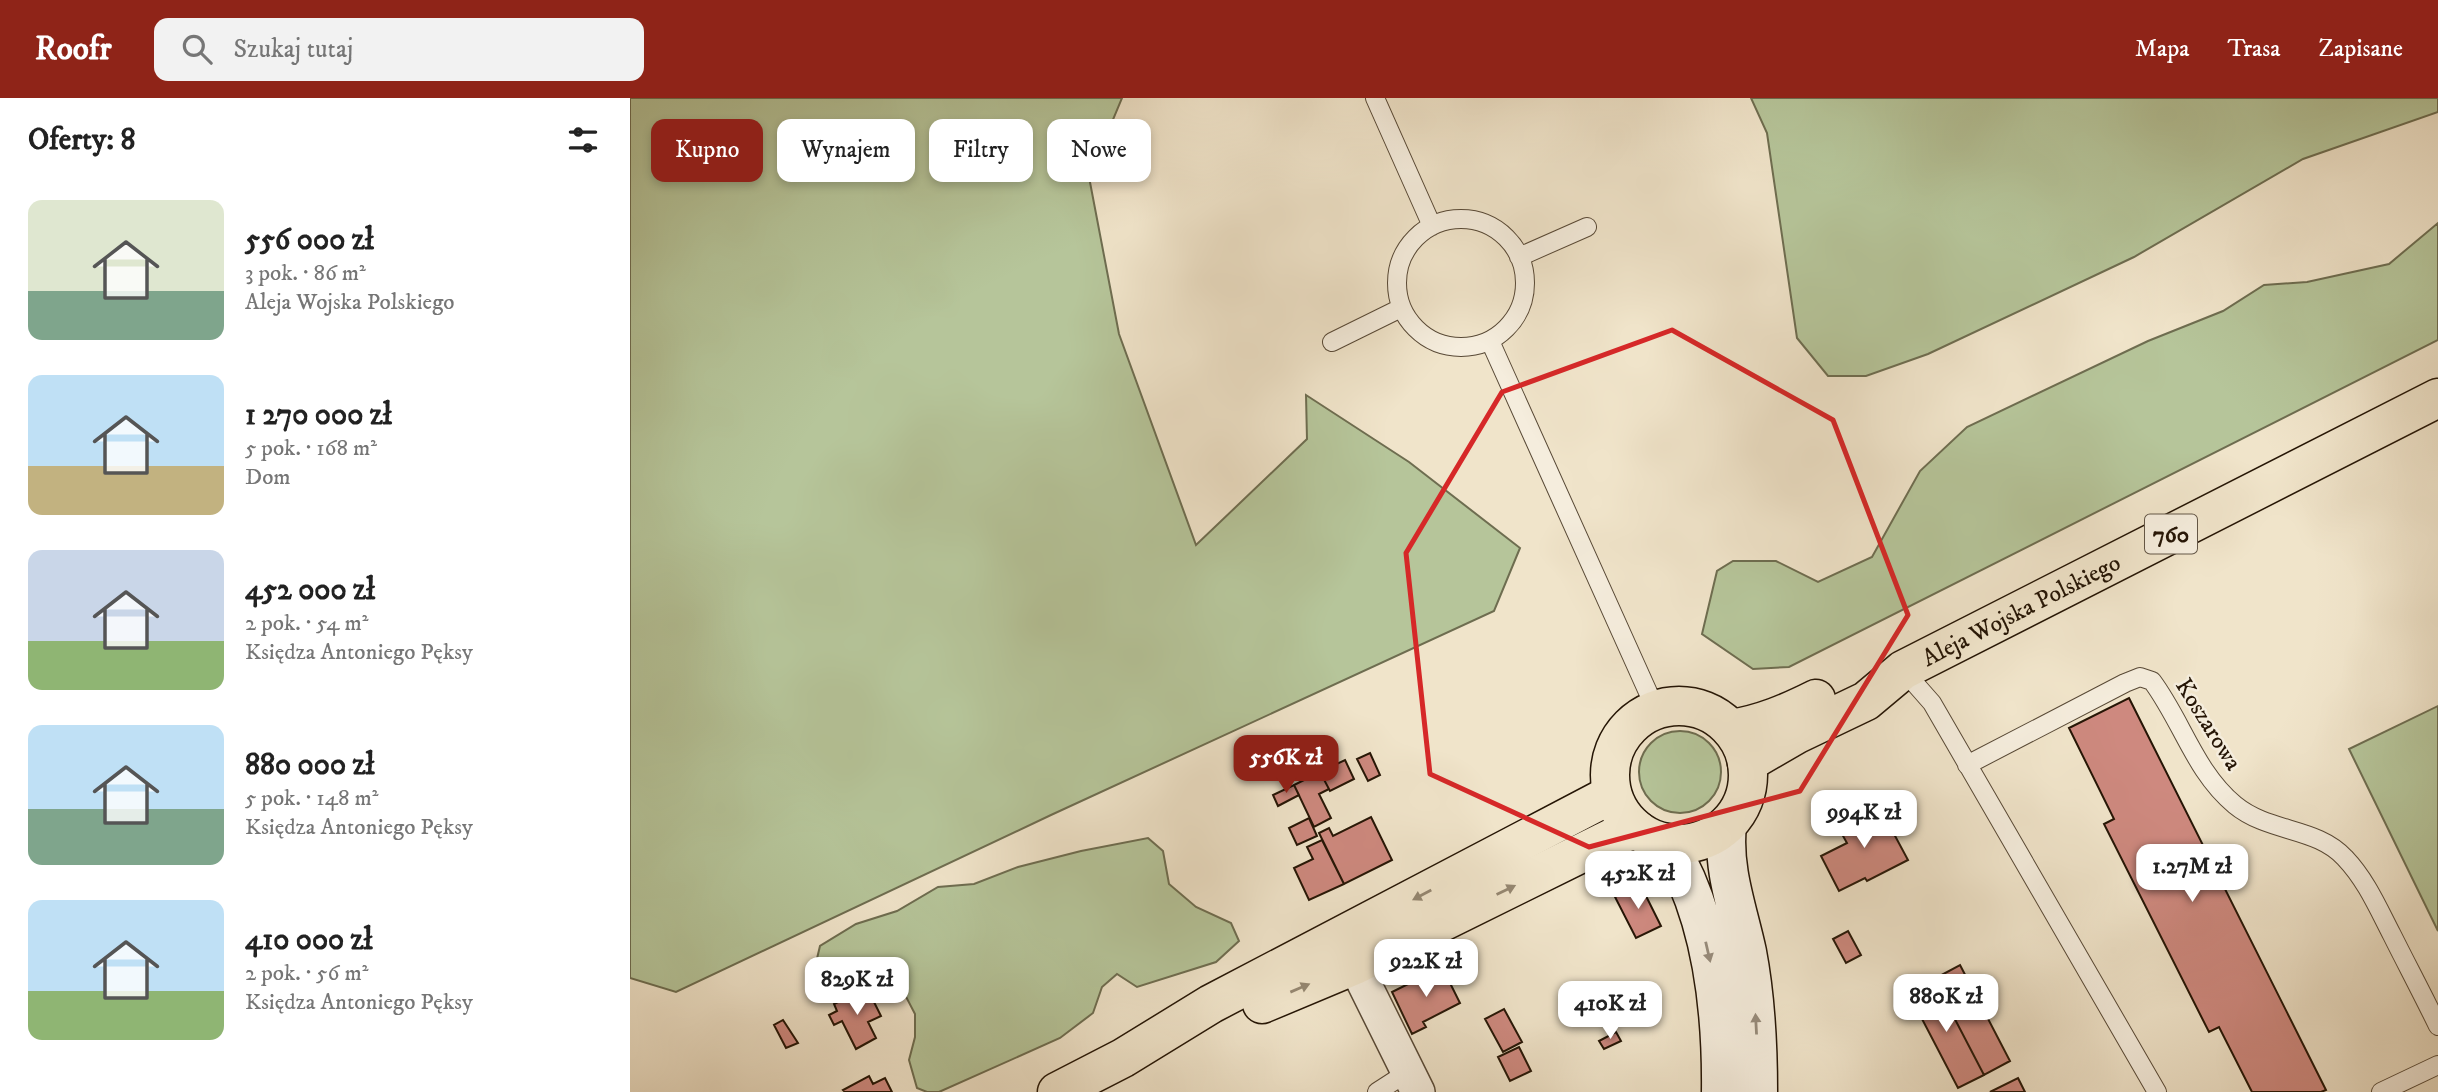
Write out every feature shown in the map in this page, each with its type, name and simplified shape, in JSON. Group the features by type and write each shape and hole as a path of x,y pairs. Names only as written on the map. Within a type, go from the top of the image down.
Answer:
{"main road":[{"name":"Aleja Wojska Polskiego","path":"1747,763 1797,734 1866,701 1903,670 2438,398"},
{"name":"Aleja Wojska Polskiego","path":"1731,729 1786,715 1849,681 1903,670"},
{"path":"1123,1058 1223,1021 1355,965 1620,834 1652,837 1683,844 1714,835 1738,812 1748,780 1747,763 1742,747 1731,729 1715,716 1695,708 1674,706 1639,718 1626,730 1611,760 1609,777 1618,809 1652,837 1681,865 1694,894 1715,986 1720,1032 1721,1092"},
{"path":"1057,1092 1123,1058 1212,1004 1612,794"},
{"path":"1727,825 1724,849 1752,982 1757,1022 1758,1092"}],"street":[{"path":"1355,965 1413,1082"}],"lane":[{"path":"1375,98 1432,226"},
{"path":"1448,220 1482,222 1498,230 1511,242 1520,257 1525,276 1524,296 1517,315 1490,341 1454,347 1437,343 1422,335 1410,323 1401,308 1397,289 1398,270 1404,252 1416,237 1432,226 1448,220"},
{"path":"1520,257 1587,227"},
{"path":"1332,342 1401,308"},
{"path":"1490,341 1656,710"},
{"path":"1903,670 1932,702 2157,1092"},
{"name":"Koszarowa","path":"1967,765 2125,683 2140,677 2152,681 2189,748 2209,777 2235,805 2254,818 2327,842 2364,881 2438,1026"},
{"path":"2381,1092 2438,1065"},
{"path":"1377,1092 1413,1082"}],"highlighted area":[{"path":"1672,330 1833,420 1908,615 1800,791 1589,847 1430,774 1406,553 1502,392"}],"green space":[{"path":"630,98 1122,98 1113,119 1047,119 1047,182 1090,182 1119,334 1196,545 1307,439 1306,395 1409,462 1520,548 1494,611 1051,815 676,992 630,978"},
{"path":"1751,98 2438,98 2438,112 2303,159 2134,257 1928,354 1866,376 1828,376 1797,338 1767,133"},
{"path":"2438,223 2438,340 1789,667 1753,669 1702,634 1717,571 1733,561 1776,561 1818,582 1872,557 1920,471 1967,427 2148,341 2223,311 2264,285 2307,282 2389,264"},
{"path":"2438,706 2438,931 2349,749"},
{"path":"1680,731 1696,735 1709,743 1717,756 1721,772 1717,788 1709,801 1696,809 1680,813 1664,809 1651,801 1643,788 1639,772 1643,756 1651,743 1664,735"},
{"path":"1148,838 1163,851 1169,884 1196,907 1231,923 1239,941 1216,962 1137,987 1117,974 1102,987 1093,1013 1060,1038 939,1092 927,1092 917,1088 909,1060 915,1037 915,1014 901,987 872,979 834,975 815,967 820,946 856,924 897,911 938,887 974,884 1018,867"}],"building":[{"path":"2129,698 2326,1090 2252,1092 2219,1027 2209,1032 2104,824 2114,819 2069,728"},
{"path":"1370,753 1380,775 1368,781 1357,759"},
{"path":"1345,760 1354,779 1330,791 1320,772"},
{"path":"1320,772 1329,789 1319,794 1331,818 1314,827 1294,785"},
{"path":"1294,785 1299,795 1278,806 1273,795"},
{"path":"1879,806 1908,860 1867,881 1865,878 1839,891 1821,856 1847,843 1838,827"},
{"path":"1371,817 1392,860 1344,884 1319,833 1329,828 1333,836"},
{"path":"1309,818 1317,836 1297,845 1289,828"},
{"path":"1322,840 1344,884 1309,900 1294,868 1313,859 1307,847"},
{"path":"1640,884 1661,926 1636,938 1615,897"},
{"path":"1848,931 1861,955 1846,963 1833,939"},
{"path":"1960,965 2010,1061 1984,1075 1934,979"},
{"path":"1442,967 1460,1003 1423,1022 1426,1027 1412,1034 1392,992"},
{"path":"1934,979 1984,1075 1958,1088 1908,992"},
{"path":"867,988 881,1016 868,1022 876,1038 856,1049 842,1021 834,1025 829,1015 837,1011 834,1004"},
{"path":"1504,1009 1522,1042 1503,1052 1485,1019"},
{"path":"783,1020 798,1043 786,1048 774,1025"},
{"path":"1616,1032 1621,1041 1604,1049 1599,1041"},
{"path":"1519,1047 1531,1071 1510,1081 1498,1057"},
{"path":"869,1076 873,1084 885,1078 892,1092 843,1090"},
{"path":"2018,1078 2025,1092 1990,1092"}]}
